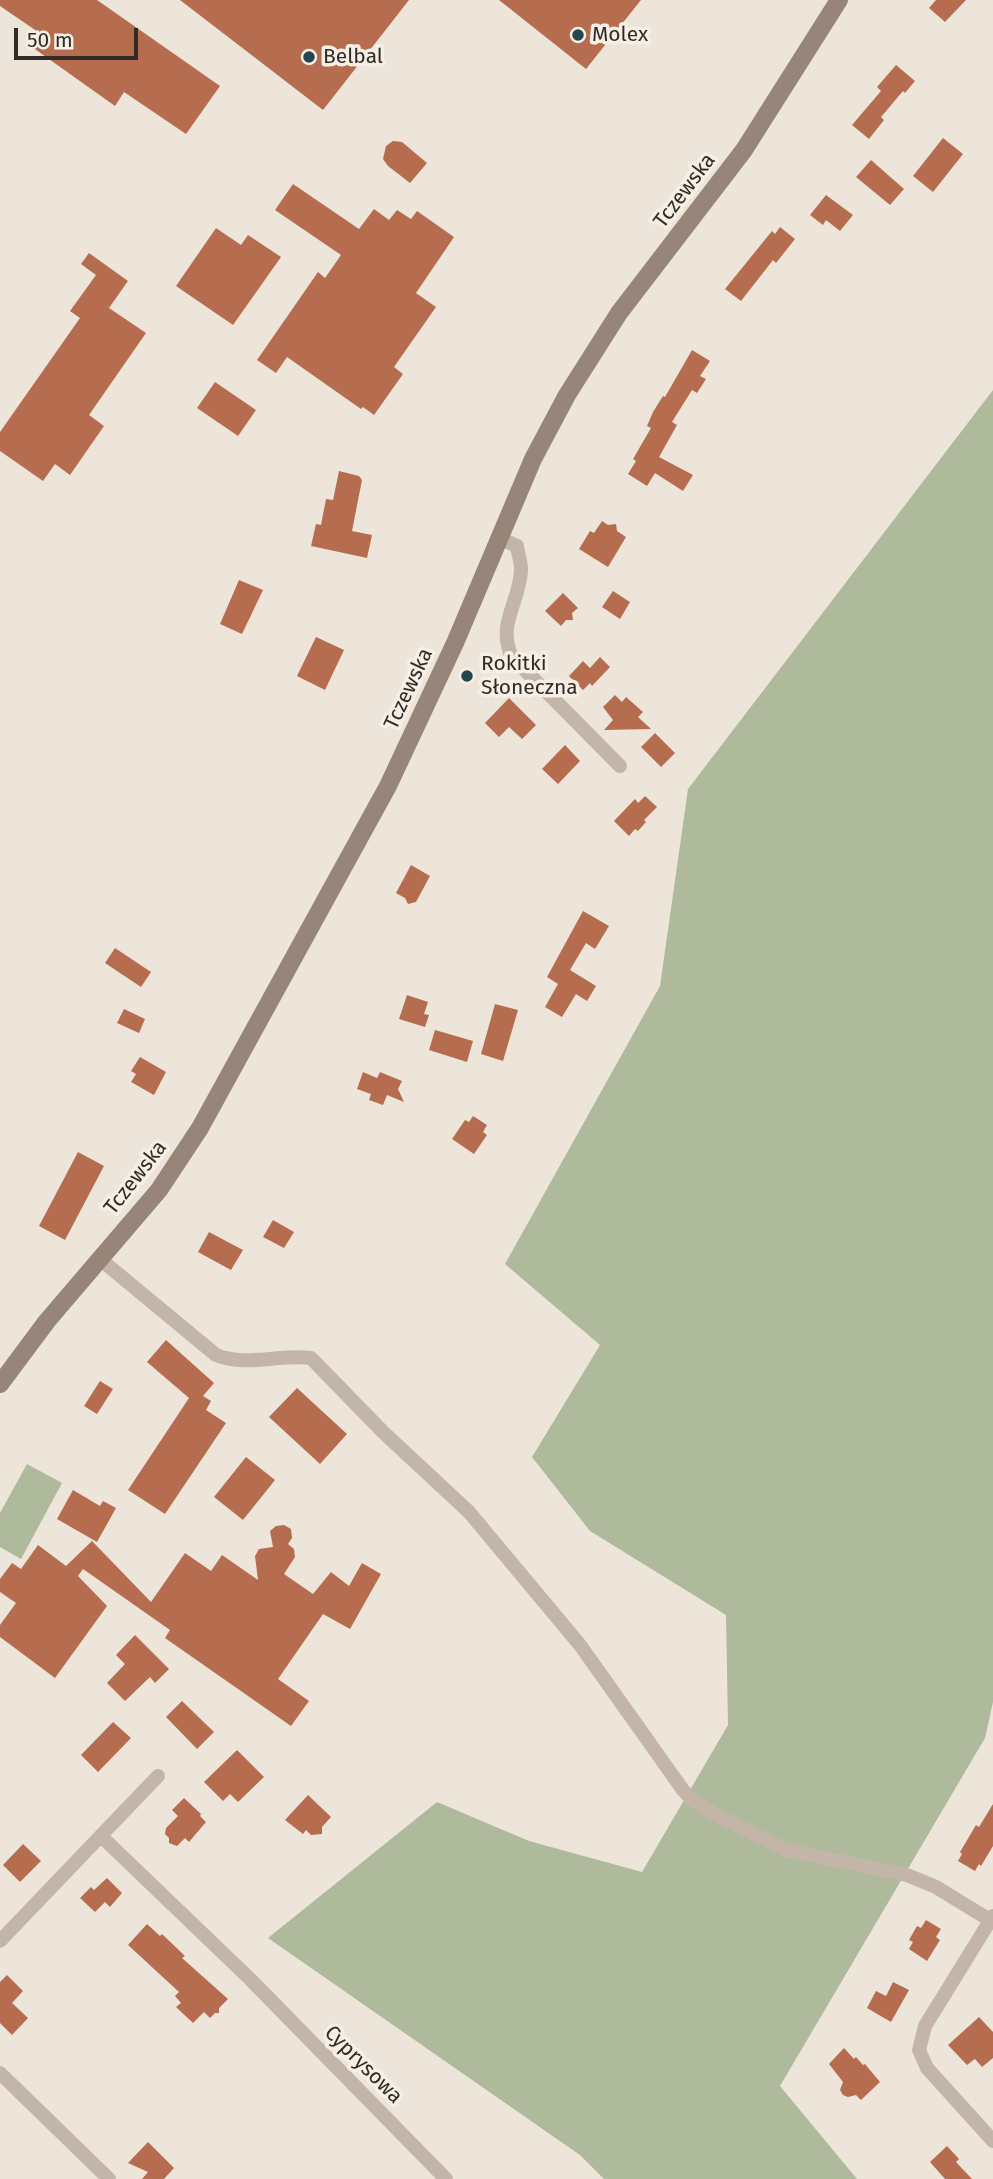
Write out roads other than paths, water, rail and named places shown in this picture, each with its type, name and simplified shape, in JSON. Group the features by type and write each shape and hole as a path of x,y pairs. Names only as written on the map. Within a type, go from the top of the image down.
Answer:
{"street":[{"name":"Tczewska","path":"0,1384 47,1321 159,1190 184,1154 248,1044 388,786 455,643 545,435 592,353 619,313 744,150 839,0"},
{"path":"499,538 517,546 521,570 506,631 512,657 620,766"},
{"path":"100,1259 216,1355 239,1360 287,1356 311,1358 383,1432 470,1512 580,1645 683,1790 699,1806 786,1850 893,1871 919,1880 992,1919 925,2026 919,2050 928,2068 993,2141"},
{"path":"0,1941 158,1776"},
{"name":"Cyprysowa","path":"102,1837 250,1979 446,2179"},
{"path":"0,2073 108,2179"}],"place":[{"name":"Molex","path":"578,35"},
{"name":"Belbal","path":"309,57"},
{"name":"Rokitki Słoneczna","path":"467,676"}]}
